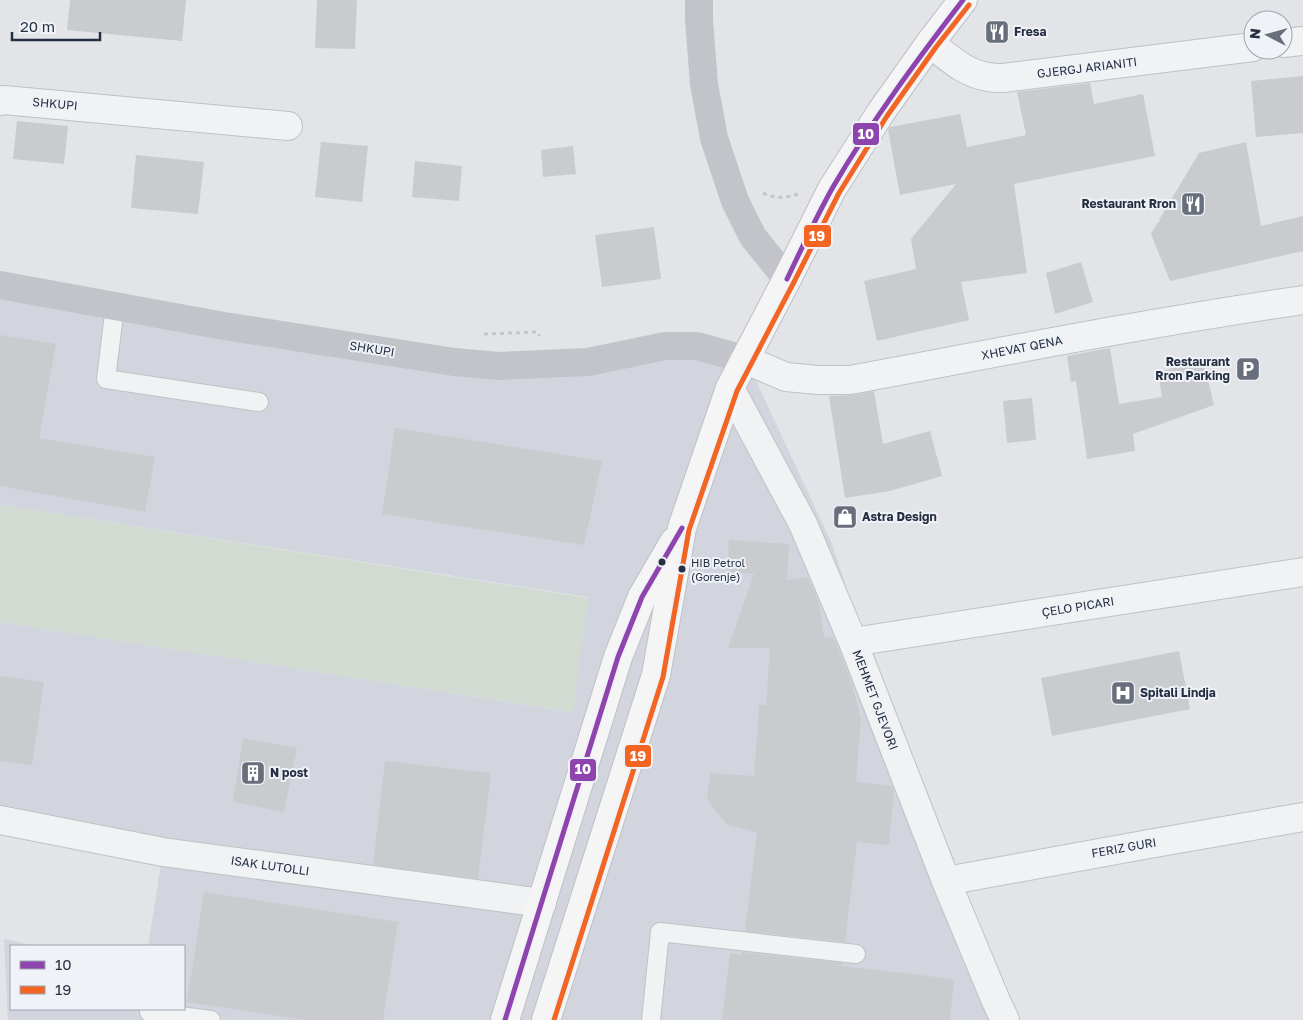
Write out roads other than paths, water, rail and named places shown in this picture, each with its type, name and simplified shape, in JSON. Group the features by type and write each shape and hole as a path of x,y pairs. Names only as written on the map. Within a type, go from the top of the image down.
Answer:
{"main road":[{"path":"546,1020 656,675 682,528 730,388 832,189 881,112 963,0"},
{"path":"505,1020 618,657 642,597 682,528"}],"street":[{"path":"699,0 704,84 714,138 735,201 753,237 787,279"},
{"name":"GJERGJ ARIANITI","path":"930,43 959,66 972,73 987,77 1004,78 1243,48"},
{"name":"SHKUPI","path":"0,100 288,126"},
{"name":"SHKUPI","path":"0,285 224,326 490,366 588,362 665,346 697,346 744,359"},
{"name":"XHEVAT QENA","path":"744,359 786,377 850,380 1212,313 1303,300"},
{"name":"MEHMET GJEVORI","path":"730,388 803,524 853,642 946,881 1005,1020"},
{"name":"ÇELO PICARI","path":"853,642 1303,572"},
{"name":"FERIZ GURI","path":"946,881 1303,817"},
{"name":"ISAK LUTOLLI","path":"0,820 163,852 542,903"}],"lane":[{"path":"115,306 106,379 258,402"},
{"path":"650,1020 660,932 856,954"},
{"path":"149,1012 210,1020"}],"place":[{"name":"Fresa","path":"997,32"},
{"name":"Restaurant Rron","path":"1193,204"},
{"name":"Restaurant Rron Parking","path":"1248,369"},
{"name":"Astra Design","path":"845,517"},
{"name":"HIB Petrol (Gorenje)","path":"682,569"},
{"name":"Spitali Lindja","path":"1123,693"},
{"name":"N post","path":"253,773"}]}
